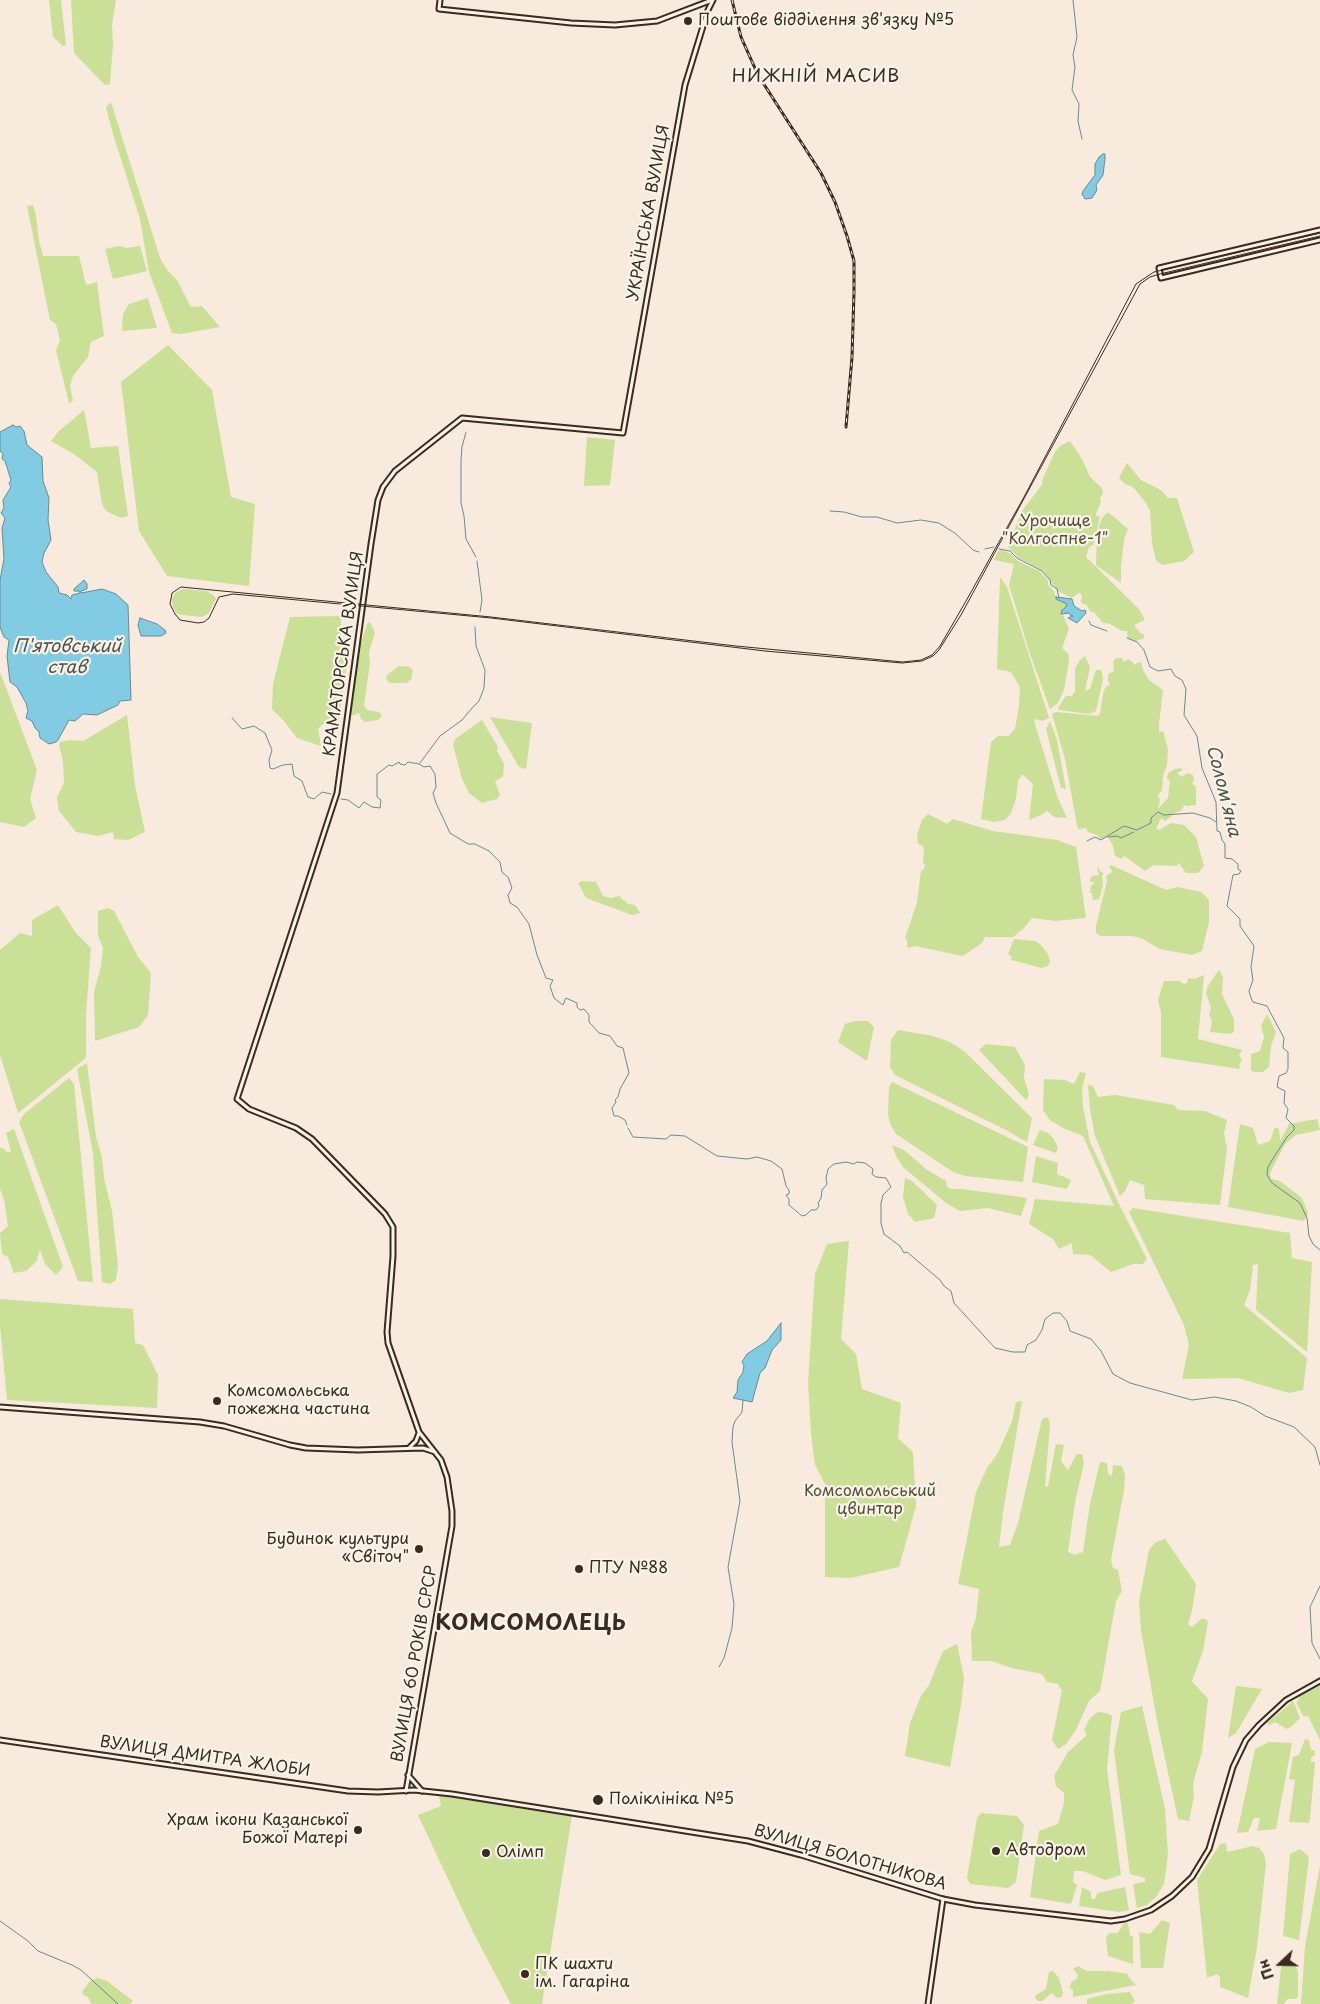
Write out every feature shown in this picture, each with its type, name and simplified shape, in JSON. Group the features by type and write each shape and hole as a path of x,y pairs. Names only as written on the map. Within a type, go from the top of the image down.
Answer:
{"street":[{"path":"440,0 439,9 571,23 621,25 664,19 713,0"},
{"name":"УКРАЇНСЬКА ВУЛИЦЯ","path":"462,418 623,433 685,85 708,10 713,0"},
{"path":"1320,230 1159,268 1161,278 1320,240"},
{"name":"КРАМАТОРСЬКА ВУЛИЦЯ","path":"419,1432 387,1338 393,1256 394,1232 392,1222 312,1139 296,1128 250,1109 238,1099 339,785 351,680 371,544 381,494 386,482 395,471 462,418"},
{"path":"0,1407 200,1422 306,1448 358,1450 424,1448 438,1453"},
{"path":"408,1448 416,1441 419,1432 438,1453"},
{"name":"ВУЛИЦЯ 60 РОКІВ СРСР","path":"406,1791 452,1526 451,1504 446,1477 438,1453"},
{"name":"ВУЛИЦЯ БОЛОТНИКОВА","path":"422,1791 452,1794 770,1846 943,1899 975,1905 1093,1919 1117,1920 1151,1910 1172,1896 1192,1877 1209,1849 1233,1768 1246,1740 1286,1700 1320,1681"},
{"name":"ВУЛИЦЯ ДМИТРА ЖЛОБИ","path":"0,1740 348,1791 422,1791"},
{"path":"408,1775 422,1791"},
{"path":"928,2004 943,1899"}],"green space":[{"path":"49,0 61,0 66,45 63,46 53,37"},
{"path":"71,0 116,0 112,25 113,44 110,84 105,85 74,53"},
{"path":"111,102 160,258 167,270 177,280 191,307 202,306 220,327 181,334 172,333 149,272 140,219 106,107"},
{"path":"33,205 43,256 79,256 86,285 97,282 104,336 91,342 88,357 73,376 70,386 73,401 69,403 56,350 60,340 56,324 50,320 27,206"},
{"path":"119,246 127,248 140,246 147,271 113,279 105,249"},
{"path":"148,298 157,328 122,331 123,314 129,304"},
{"path":"168,345 212,390 231,497 255,504 249,586 167,576 139,531 121,382"},
{"path":"84,410 91,448 118,446 128,516 121,518 106,511 102,504 97,472 74,454 51,441 59,431"},
{"path":"587,437 615,440 610,485 584,486"},
{"name":"Урочище \"Колгоспне-1\"","path":"1070,441 1082,459 1090,477 1102,488 1103,493 1096,514 1096,516 1100,516 1095,540 1093,545 1089,547 1086,557 1139,609 1145,620 1134,625 1141,634 1144,634 1142,639 1135,641 1128,638 1127,631 1122,631 1108,623 1103,623 1095,613 1090,611 1087,605 1081,603 1082,595 1079,593 1072,598 1058,591 1043,571 1018,557 1008,547 1021,512 1042,485 1043,478 1055,452 1060,446"},
{"name":"Урочище \"Колгоспне-1\"","path":"1127,463 1141,480 1161,490 1168,498 1177,498 1194,552 1184,561 1162,565 1156,560 1152,543 1150,511 1133,487 1125,484 1119,478"},
{"name":"Урочище \"Колгоспне-1\"","path":"1108,512 1128,529 1124,540 1121,583 1096,565 1097,532 1102,518"},
{"name":"Урочище \"Колгоспне-1\"","path":"1002,550 1011,554 1018,561 1039,571 1048,580 1048,585 1054,591 1056,599 1067,604 1061,611 1069,629 1062,648 1068,653 1069,661 1064,690 1058,703 1050,709 1030,654 1009,585 1014,564 994,560 998,551"},
{"name":"Урочище \"Колгоспне-1\"","path":"1000,577 1007,587 1049,718 1042,721 1036,719 1034,721 1057,796 1067,818 1054,817 1047,811 1029,820 1033,784 1022,774 1018,781 1016,799 1011,813 1005,820 994,822 981,819 991,742 998,736 1009,736 1015,729 1019,706 1020,687 1011,672 997,669"},
{"path":"183,589 207,591 214,596 216,599 208,614 201,617 177,614 173,607 172,599 175,593"},
{"path":"341,616 341,647 349,649 338,726 325,722 318,729 321,746 297,738 272,709 273,684 290,617"},
{"path":"370,622 375,633 369,652 370,663 364,706 367,710 379,712 382,716 378,720 365,722 361,719 359,713 351,716 359,650 367,624"},
{"path":"1085,656 1090,667 1085,691 1090,689 1096,670 1101,670 1103,679 1096,711 1088,714 1059,710 1058,708 1066,696 1072,696 1075,691 1075,669 1080,660"},
{"path":"1116,658 1122,658 1124,662 1129,659 1135,665 1141,662 1149,680 1163,690 1159,732 1163,731 1168,749 1162,790 1158,795 1160,800 1158,809 1168,798 1170,781 1167,778 1168,773 1181,768 1183,770 1177,773 1182,777 1187,773 1193,775 1194,780 1192,784 1196,787 1196,805 1184,805 1182,810 1173,814 1165,821 1161,818 1156,829 1159,830 1171,823 1184,825 1196,837 1204,866 1198,873 1186,873 1179,863 1176,866 1154,865 1145,871 1124,856 1121,859 1115,856 1113,846 1108,837 1100,839 1097,835 1088,832 1086,828 1078,829 1065,759 1052,714 1056,712 1098,716 1105,688 1110,684 1108,674 1114,671 1113,661"},
{"path":"399,666 410,667 413,671 411,679 407,683 390,683 386,679 387,675"},
{"path":"0,672 37,770 30,799 36,818 24,827 0,822"},
{"path":"127,715 135,785 145,832 128,840 114,839 113,832 98,836 76,832 59,811 57,797 64,783 60,742 69,740 83,741"},
{"path":"490,717 532,723 526,769 519,767"},
{"path":"482,720 498,747 497,751 504,764 503,777 495,781 500,795 497,799 482,803 469,793 462,779 453,745 455,739"},
{"path":"1050,721 1057,740 1066,789 1061,788 1046,729"},
{"path":"928,814 947,824 953,819 993,831 1057,840 1076,847 1086,918 1056,921 1032,918 1013,937 985,937 982,943 963,956 915,946 908,948 905,938 917,903 921,871 925,865 923,862 924,847 918,843 917,835 922,820"},
{"path":"1111,865 1166,890 1178,887 1201,892 1209,900 1209,922 1202,951 1192,955 1160,949 1141,938 1132,936 1100,936 1096,933 1107,881 1106,876 1111,873 1112,870 1109,868"},
{"path":"1098,867 1104,874 1102,875 1103,885 1099,899 1093,900 1092,893 1089,892 1091,890 1090,887 1095,882 1090,882 1090,879 1092,876 1099,875"},
{"path":"582,881 596,882 603,896 611,898 619,896 628,904 635,905 640,913 632,915 586,898 578,883"},
{"path":"58,905 76,933 91,948 86,1014 86,1058 18,1113 0,1055 0,950 20,933 32,936 32,920"},
{"path":"108,908 114,911 138,957 151,973 148,1015 139,1027 95,1041 94,992 101,966 103,948 98,936 98,911"},
{"path":"1014,939 1035,941 1040,944 1048,954 1050,961 1048,966 1042,968 1011,960 1012,957 1008,954"},
{"path":"1218,971 1220,971 1223,977 1222,994 1234,1019 1234,1031 1231,1034 1210,1032 1212,1021 1209,1014 1211,1008 1206,993 1208,986"},
{"path":"1204,975 1198,1039 1242,1050 1239,1055 1242,1060 1239,1064 1240,1069 1161,1057 1161,1012 1158,1000 1164,981 1179,981 1184,984 1187,983 1188,978 1195,979"},
{"path":"1267,1014 1276,1032 1271,1046 1269,1067 1263,1072 1251,1071 1251,1054 1260,1051 1264,1037 1261,1026"},
{"path":"855,1021 868,1021 874,1027 867,1061 838,1042 845,1024"},
{"path":"898,1030 933,1036 950,1042 964,1051 1032,1118 1027,1142 895,1075 890,1067 891,1040"},
{"path":"986,1044 1015,1047 1025,1065 1024,1078 1029,1095 1026,1100 979,1050"},
{"path":"87,1063 96,1137 102,1157 104,1178 112,1211 118,1266 116,1280 110,1284 102,1282 93,1153 77,1069"},
{"path":"1080,1072 1086,1073 1082,1089 1083,1107 1090,1142 1147,1259 1143,1264 1133,1264 1111,1272 1090,1255 1073,1254 1072,1243 1059,1249 1053,1239 1029,1224 1035,1199 1114,1206 1083,1136 1063,1128 1050,1120 1043,1110 1044,1079 1065,1080 1074,1084"},
{"path":"69,1078 74,1084 93,1282 78,1281 19,1122 24,1114"},
{"path":"892,1082 1028,1147 1023,1182 965,1176 953,1172 896,1134 890,1124 888,1114 889,1087"},
{"path":"1088,1085 1093,1086 1098,1097 1115,1095 1174,1105 1178,1110 1205,1111 1227,1120 1224,1133 1227,1148 1220,1205 1145,1199 1144,1185 1130,1180 1125,1191 1120,1196 1095,1136"},
{"path":"1317,1119 1320,1130 1296,1135 1285,1144 1270,1173 1271,1179 1280,1181 1302,1198 1308,1213 1304,1221 1228,1207 1240,1124 1253,1128 1258,1145 1270,1141 1275,1127 1279,1129 1280,1141 1289,1124"},
{"path":"14,1129 63,1267 56,1275 45,1264 40,1250 36,1262 26,1271 14,1273 8,1257 2,1254 0,1233 8,1226 4,1199 0,1189 0,1148 11,1152 6,1133"},
{"path":"1040,1130 1048,1133 1053,1138 1058,1147 1056,1153 1033,1145"},
{"path":"892,1145 904,1150 927,1170 946,1181 947,1187 951,1189 1027,1198 1021,1216 988,1208 960,1211 946,1203 903,1167"},
{"path":"1036,1156 1058,1163 1057,1174 1071,1180 1067,1189 1032,1182"},
{"path":"905,1178 912,1181 937,1205 934,1218 915,1222 908,1214 903,1197"},
{"path":"1133,1208 1290,1233 1292,1258 1312,1262 1307,1352 1256,1310 1258,1264 1253,1265 1250,1290 1244,1305 1307,1358 1303,1390 1289,1393 1238,1378 1182,1379 1189,1345 1184,1325 1129,1212"},
{"name":"Комсомольський цвинтар","path":"849,1241 841,1339 856,1354 862,1389 901,1403 898,1438 913,1452 916,1506 899,1567 851,1578 825,1577 825,1484 815,1465 808,1383 815,1274 827,1244"},
{"path":"0,1299 133,1309 135,1343 143,1345 158,1375 157,1408 7,1400 0,1325"},
{"path":"1022,1401 999,1547 1010,1545 1018,1523 1042,1419 1048,1417 1050,1424 1045,1487 1048,1486 1056,1444 1064,1445 1061,1461 1068,1470 1077,1454 1082,1454 1084,1463 1075,1502 1068,1552 1075,1555 1083,1552 1090,1504 1100,1462 1107,1463 1108,1474 1112,1476 1113,1465 1122,1466 1125,1475 1111,1560 1113,1568 1118,1570 1122,1591 1116,1601 1100,1691 1089,1701 1076,1730 1066,1744 1058,1749 1052,1740 1062,1691 1058,1684 1047,1682 1042,1674 1012,1668 991,1661 972,1661 971,1632 976,1618 979,1589 958,1584 976,1492 987,1468 998,1453 1012,1421 1016,1402"},
{"path":"1165,1539 1196,1584 1188,1624 1192,1627 1201,1619 1208,1621 1203,1651 1192,1681 1208,1699 1202,1752 1193,1783 1194,1796 1189,1821 1178,1819 1158,1726 1141,1630 1139,1602 1149,1550 1156,1542"},
{"path":"957,1644 964,1678 950,1767 905,1756 910,1723 921,1696 929,1685 943,1651"},
{"path":"1320,1685 1320,1740 1308,1716 1304,1717 1296,1702 1299,1700 1299,1696"},
{"path":"1236,1686 1262,1689 1236,1733 1228,1738"},
{"path":"1293,1701 1300,1718 1291,1727 1287,1729 1275,1722 1270,1725 1267,1723"},
{"path":"1142,1706 1165,1809 1168,1855 1164,1884 1156,1897 1147,1905 1137,1908 1133,1884 1145,1882 1145,1878 1130,1874 1114,1750 1121,1712"},
{"path":"1098,1712 1112,1716 1107,1769 1121,1875 1105,1880 1083,1871 1074,1871 1073,1882 1077,1885 1071,1904 1030,1897 1039,1831 1058,1824 1064,1803 1064,1793 1056,1786 1054,1776 1068,1752 1087,1735 1084,1730 1090,1718"},
{"path":"1305,1739 1309,1740 1311,1750 1314,1750 1315,1755 1311,1758 1311,1762 1315,1762 1310,1818 1309,1823 1289,1822 1295,1780 1289,1779 1293,1757 1299,1755"},
{"path":"1269,1742 1292,1743 1276,1829 1257,1831 1260,1818 1254,1818 1248,1832 1237,1833 1255,1749"},
{"path":"439,1795 572,1815 542,2004 511,2004 473,1932 418,1815 441,1806"},
{"name":"Автодром","path":"981,1813 1017,1816 1024,1825 1016,1882 1008,1888 970,1884 967,1878 977,1818"},
{"path":"1226,1843 1227,1852 1253,1846 1259,1848 1264,1854 1266,1863 1257,1947 1248,1998 1220,1987 1220,1977 1217,1974 1207,1978 1197,1880 1220,1844"},
{"path":"1300,1849 1309,1857 1299,1940 1283,1936 1290,1854"},
{"path":"1320,1866 1320,2004 1301,2004 1305,1946"},
{"path":"1082,1887 1091,1892 1091,1899 1095,1899 1097,1893 1125,1887 1129,1910 1119,1912 1079,1906"},
{"path":"1162,1920 1170,1923 1163,1968 1141,1968 1139,1932 1150,1934"},
{"path":"1128,1923 1130,1935 1133,1936 1133,1964 1108,1956 1106,1937 1110,1933 1118,1933 1123,1924"},
{"path":"1284,1963 1296,1966 1298,1971 1298,1996 1296,1999 1288,1999 1283,2004 1277,2004 1281,1968"},
{"path":"1078,1966 1087,1971 1108,1971 1128,1974 1129,1978 1136,1985 1073,1997 1073,1990 1070,1988 1071,1982 1077,1979 1078,1975 1073,1969"},
{"path":"1053,1971 1059,1978 1063,1993 1062,1997 1057,1998 1052,1993 1042,2001 1038,2001 1035,1998 1036,1995 1046,1989 1049,1972"},
{"path":"98,1978 107,1981 133,2001 129,2004 92,2004 82,1992 90,1981"},
{"path":"1130,1992 1135,2001 1131,2004 1087,2004 1087,1999 1107,1994"}],"water":[{"path":"1105,154 1105,159 1103,175 1096,185 1097,190 1092,198 1085,199 1082,194 1083,191 1095,175 1095,164"},
{"name":"П'ятовський став","path":"13,425 16,427 20,426 24,431 27,445 42,457 43,481 49,498 48,520 51,540 44,553 42,562 46,572 58,587 59,593 67,595 71,599 72,595 80,593 79,591 74,591 74,589 84,580 87,584 87,589 81,591 81,593 102,589 116,594 128,605 131,700 120,701 118,705 97,715 83,714 75,721 69,720 58,740 49,744 40,738 39,732 32,721 26,718 28,711 26,703 17,687 10,682 7,656 9,640 4,637 0,627 0,580 4,559 2,528 5,518 1,513 4,508 3,500 11,487 9,483 11,480 5,461 2,459 3,454 0,451 0,432"},
{"path":"1056,597 1072,599 1074,606 1082,611 1085,610 1086,613 1077,623 1068,618 1073,616 1069,613 1061,614 1067,604 1056,599"},
{"path":"140,618 157,624 166,633 161,636 141,636 138,625"},
{"path":"781,1323 781,1340 772,1350 765,1368 760,1373 752,1402 733,1398 737,1392 738,1380 743,1372 744,1365 742,1362 747,1354 767,1341"}],"waterway":[{"path":"1073,0 1077,37 1073,55 1075,67 1072,90 1079,104 1078,121 1082,139"},
{"path":"466,432 461,460 461,503 466,539 476,557"},
{"name":"Солом'яна","path":"830,511 844,512 862,517 877,517 897,523 921,520 939,523 956,534 973,550 979,552"},
{"name":"Солом'яна","path":"985,549 994,547"},
{"path":"999,549 1010,551 1017,558 1042,571 1050,580 1051,585 1057,589 1059,598"},
{"path":"477,561 482,600 480,612"},
{"name":"Солом'яна","path":"1089,621 1091,625 1107,631"},
{"path":"420,763 440,736 462,720 479,701 484,688 485,670 476,646 475,627"},
{"name":"Солом'яна","path":"1127,638 1137,642 1144,650 1150,667 1158,671 1171,669 1175,676 1182,680 1186,689 1184,715 1197,736 1202,768 1216,802 1217,831 1220,832 1225,844 1225,858 1232,859 1238,864 1238,869 1241,871 1239,874 1233,875 1227,906 1240,919 1240,926 1254,946 1251,967 1253,980 1249,991 1253,1002 1267,1006 1284,1038 1283,1048 1288,1052 1288,1069 1286,1073 1279,1076 1277,1087 1285,1091 1284,1103 1288,1109 1286,1118 1294,1126 1294,1130 1287,1137 1268,1167 1267,1175 1272,1183 1300,1203 1307,1218 1309,1236 1313,1244 1320,1250"},
{"path":"232,718 242,729 254,726 265,733 272,750 269,760 270,768 273,769 292,764 294,776 302,781 308,797 314,799 322,792 331,794"},
{"path":"341,799 348,800 359,808 364,802 372,807 380,808 381,800 377,797 377,774 389,765 392,766 399,762 405,765 408,762 424,767 430,766 435,774 436,787 433,793 450,833 468,844 475,844 489,851 500,862 502,872 508,877 512,888 508,895 510,903 517,907 529,924 537,955 546,978 553,980 550,986 554,998 563,1005 566,998 577,1003 577,1007 580,1010 584,1009 589,1015 589,1022 599,1033 610,1036 617,1046 623,1048 629,1073 612,1108 614,1116 625,1120 627,1125"},
{"path":"1087,841 1095,837 1101,840 1124,826 1137,830 1151,823 1151,818 1158,812 1164,815 1193,813 1210,818 1216,822"},
{"path":"1108,837 1117,836 1121,838 1134,832"},
{"path":"628,1128 633,1137 666,1139 671,1135 685,1136 717,1156 747,1159 757,1157 771,1161 782,1169 786,1186 789,1190 789,1194 786,1195 789,1199 789,1205 802,1216 811,1210 816,1210 819,1206 818,1203 822,1190 827,1184 828,1169 834,1164 846,1162 854,1164 857,1162 865,1163 873,1169 872,1174 876,1177 886,1178 891,1187 883,1195 881,1203 881,1223 884,1234 900,1246 904,1253 907,1252 951,1291 954,1303 995,1348 1013,1352 1025,1352 1027,1345 1036,1340 1042,1330 1045,1319 1053,1313 1060,1313 1067,1321 1070,1331 1091,1339 1101,1351 1113,1374 1130,1383 1192,1400 1215,1397 1236,1401 1251,1407 1265,1416 1294,1427 1315,1447 1320,1465"},
{"path":"719,1667 724,1658 732,1628 734,1604 728,1567 740,1501 732,1442 733,1427 742,1412 743,1400"},
{"path":"1320,1586 1310,1607 1312,1643 1320,1659"},
{"path":"0,1921 28,1941 38,1951 81,1970 118,2004"}],"tram line":[{"path":"1320,233 1154,272 1136,284 1024,497 966,601 940,646 932,655 921,660 903,662 736,646 491,617 181,587 172,593 170,604 180,620 198,623 204,622 209,618 219,597 233,594 491,618 765,651 902,663 922,661 933,656 939,650 961,615 1140,284 1150,277 1160,274 1320,236"}],"railway":[{"path":"732,0 741,37 758,75 821,173 835,202 854,261 852,357 846,427"}],"place":[{"name":"Поштове відділення зв'язку №5","path":"688,21"},
{"name":"Комсомольська пожежна частина","path":"217,1401"},
{"name":"Будинок культури «Світоч\"","path":"419,1549"},
{"name":"ПТУ №88","path":"579,1569"},
{"name":"Поліклініка №5","path":"598,1800"},
{"name":"Храм ікони Казанської Божої Матері","path":"358,1830"},
{"name":"Автодром","path":"996,1851"},
{"name":"Олімп","path":"486,1853"},
{"name":"ПК шахти ім. Гагаріна","path":"525,1974"}],"district":[{"name":"НИЖНІЙ МАСИВ","path":"816,77"},
{"name":"КОМСОМОЛЕЦЬ","path":"531,1624"}]}
